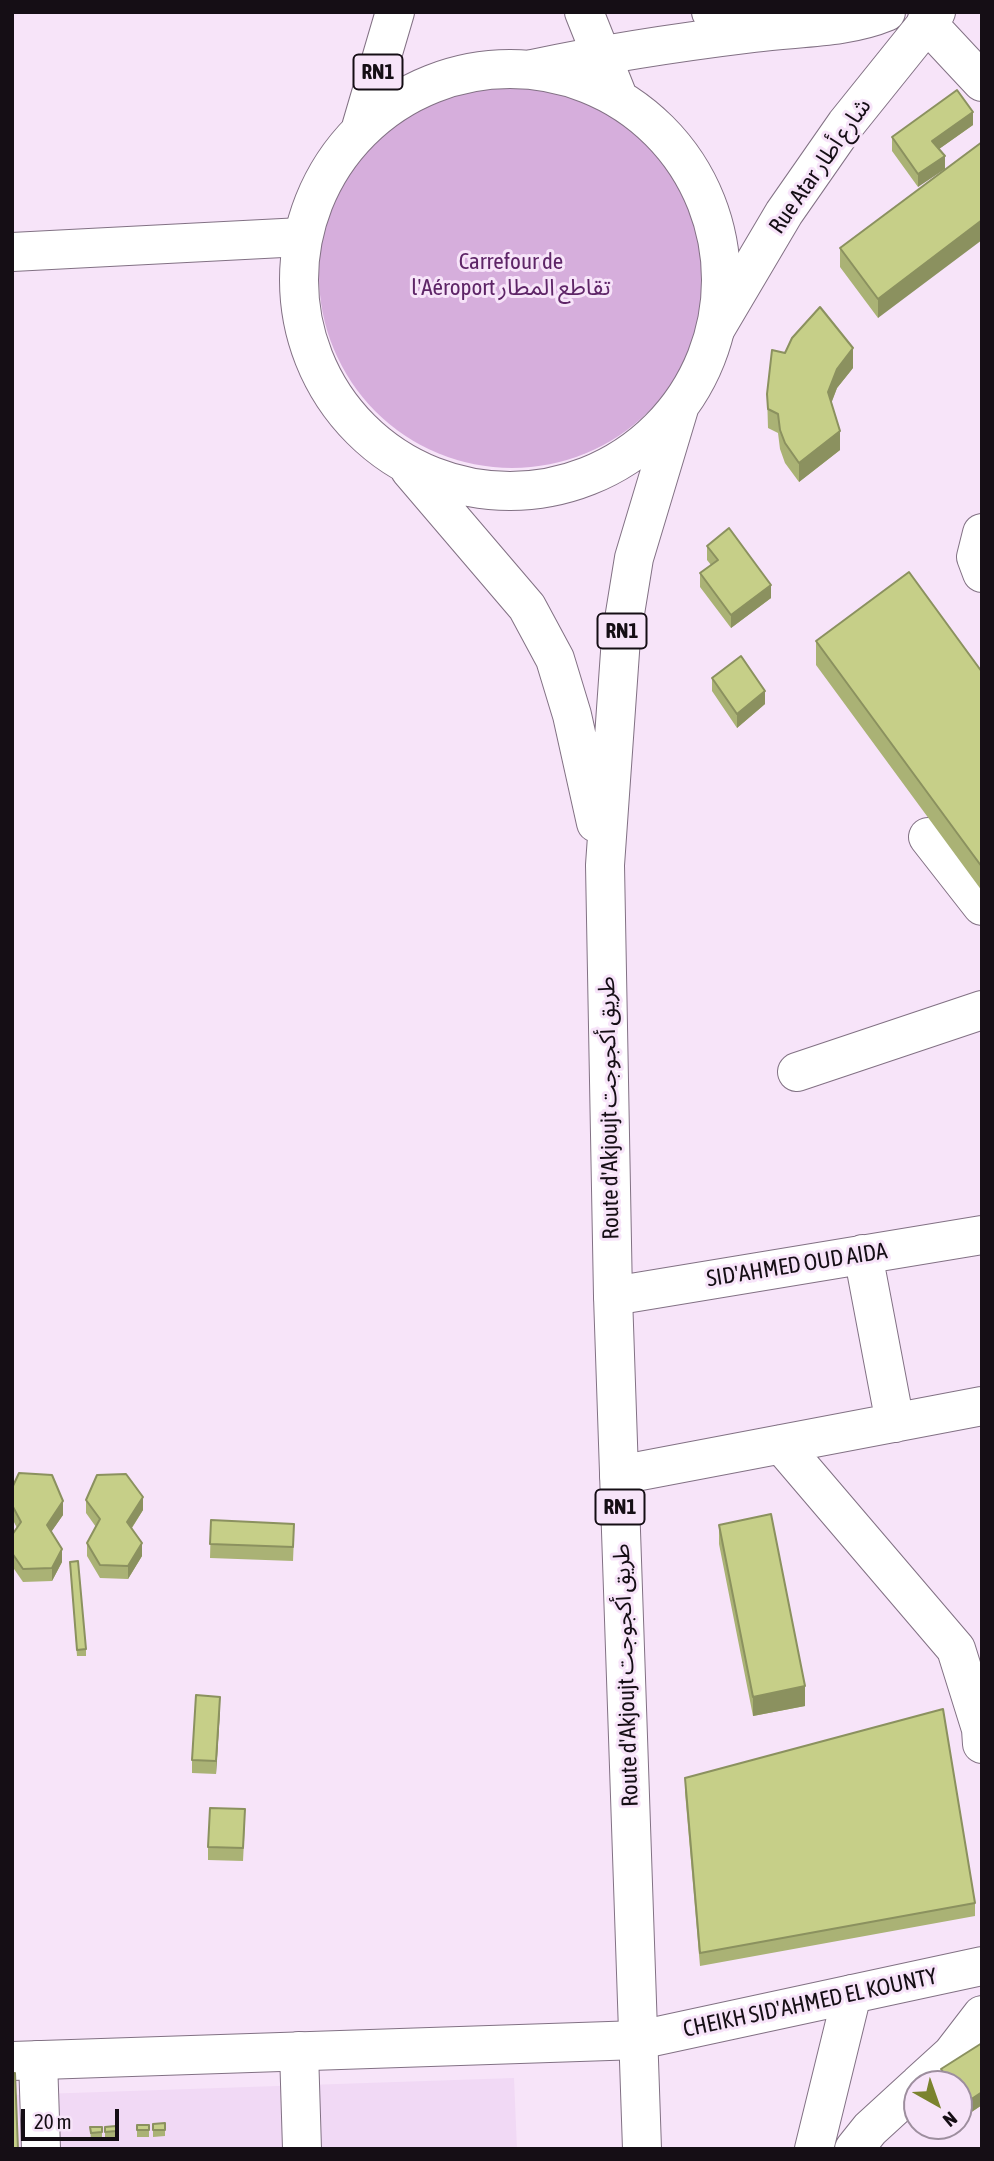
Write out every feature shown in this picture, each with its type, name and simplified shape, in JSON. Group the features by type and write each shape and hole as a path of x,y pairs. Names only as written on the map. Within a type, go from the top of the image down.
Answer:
{"main road":[{"name":"RN1","path":"360,131 395,12"},
{"path":"584,12 618,97"},
{"path":"711,12 756,32"},
{"path":"533,69 577,78 618,97 654,123 684,157 705,196 718,239 722,284 716,328 702,369 680,405 651,438 615,463 575,481 532,491 489,491 446,483 406,466 383,450 348,418 322,379 305,335 298,289 302,237 322,182 339,155 360,131 397,101 439,81 485,70 533,69 602,54 756,32 832,25 886,12"},
{"path":"931,17 982,82"},
{"name":"Rue Atar شارع أطار","path":"716,328 784,214 846,124 931,17"},
{"path":"12,252 302,237"},
{"name":"Route d'Akjoujt طريق أكجوجت","path":"642,2149 613,1296 605,864 621,638 634,558 680,405"},
{"name":"Route d'Akjoujt طريق أكجوجت","path":"406,466 527,607 555,659 572,715 605,864"},
{"path":"982,533 976,557 982,573"},
{"path":"928,837 982,906"},
{"path":"797,1072 982,1010"},
{"name":"SID'AHMED OUD AIDA","path":"613,1296 982,1235"},
{"path":"863,1254 895,1423"},
{"path":"619,1475 982,1406"},
{"path":"781,1444 956,1649 981,1729 982,1744"},
{"name":"CHEIKH SID'AHMED EL KOUNTY","path":"25,2060 639,2040 982,1966"},
{"path":"814,2149 852,1994"},
{"path":"934,2070 951,2054 982,2015"},
{"path":"299,2051 302,2149"},
{"path":"25,2060 41,2149"},
{"path":"855,2149 870,2129 903,2099"}],"shaded area":[{"path":"514,2078 517,2149 12,2149 12,2095"}],"green space":[{"name":"Carrefour de l'Aéroport تقاطع المطار","path":"512,82 550,85 586,96 619,114 649,138 673,168 691,201 702,237 705,275 702,313 691,349 673,382 649,412 619,436 586,454 550,465 512,468 474,465 438,454 405,436 375,412 351,382 333,349 322,313 319,275 322,237 333,201 351,168 375,138 405,114 438,96 474,85"}],"building":[{"path":"957,90 973,112 932,141 945,156 918,174 892,137"},
{"path":"982,142 982,220 878,299 840,248"},
{"path":"820,307 853,348 837,369 828,392 840,431 799,463 785,443 778,414 768,409 772,350 785,353 792,338"},
{"path":"729,528 771,585 731,615 700,573 718,560 707,546"},
{"path":"909,572 982,672 982,867 816,641"},
{"path":"741,656 765,691 737,714 712,678"},
{"path":"19,1473 52,1475 63,1501 47,1525 62,1549 52,1568 23,1569 12,1553 12,1535 21,1522 12,1505 12,1488"},
{"path":"126,1474 143,1497 127,1522 142,1543 128,1566 100,1565 87,1543 100,1519 86,1500 97,1475"},
{"path":"771,1514 805,1686 753,1697 719,1525"},
{"path":"211,1520 294,1524 293,1547 210,1544"},
{"path":"78,1561 86,1649 77,1650 70,1562"},
{"path":"196,1695 220,1697 216,1761 192,1760"},
{"path":"943,1709 975,1903 700,1953 685,1778"},
{"path":"210,1808 245,1809 243,1848 208,1847"},
{"path":"982,2043 982,2092 973,2098 973,2070 941,2069"},
{"path":"15,2073 18,2149 12,2149 12,2074"},
{"path":"165,2123 165,2130 153,2130 153,2124"},
{"path":"137,2125 149,2125 149,2130 137,2130"},
{"path":"116,2126 116,2131 105,2132 105,2127"},
{"path":"90,2127 102,2127 102,2132 91,2133"}]}
